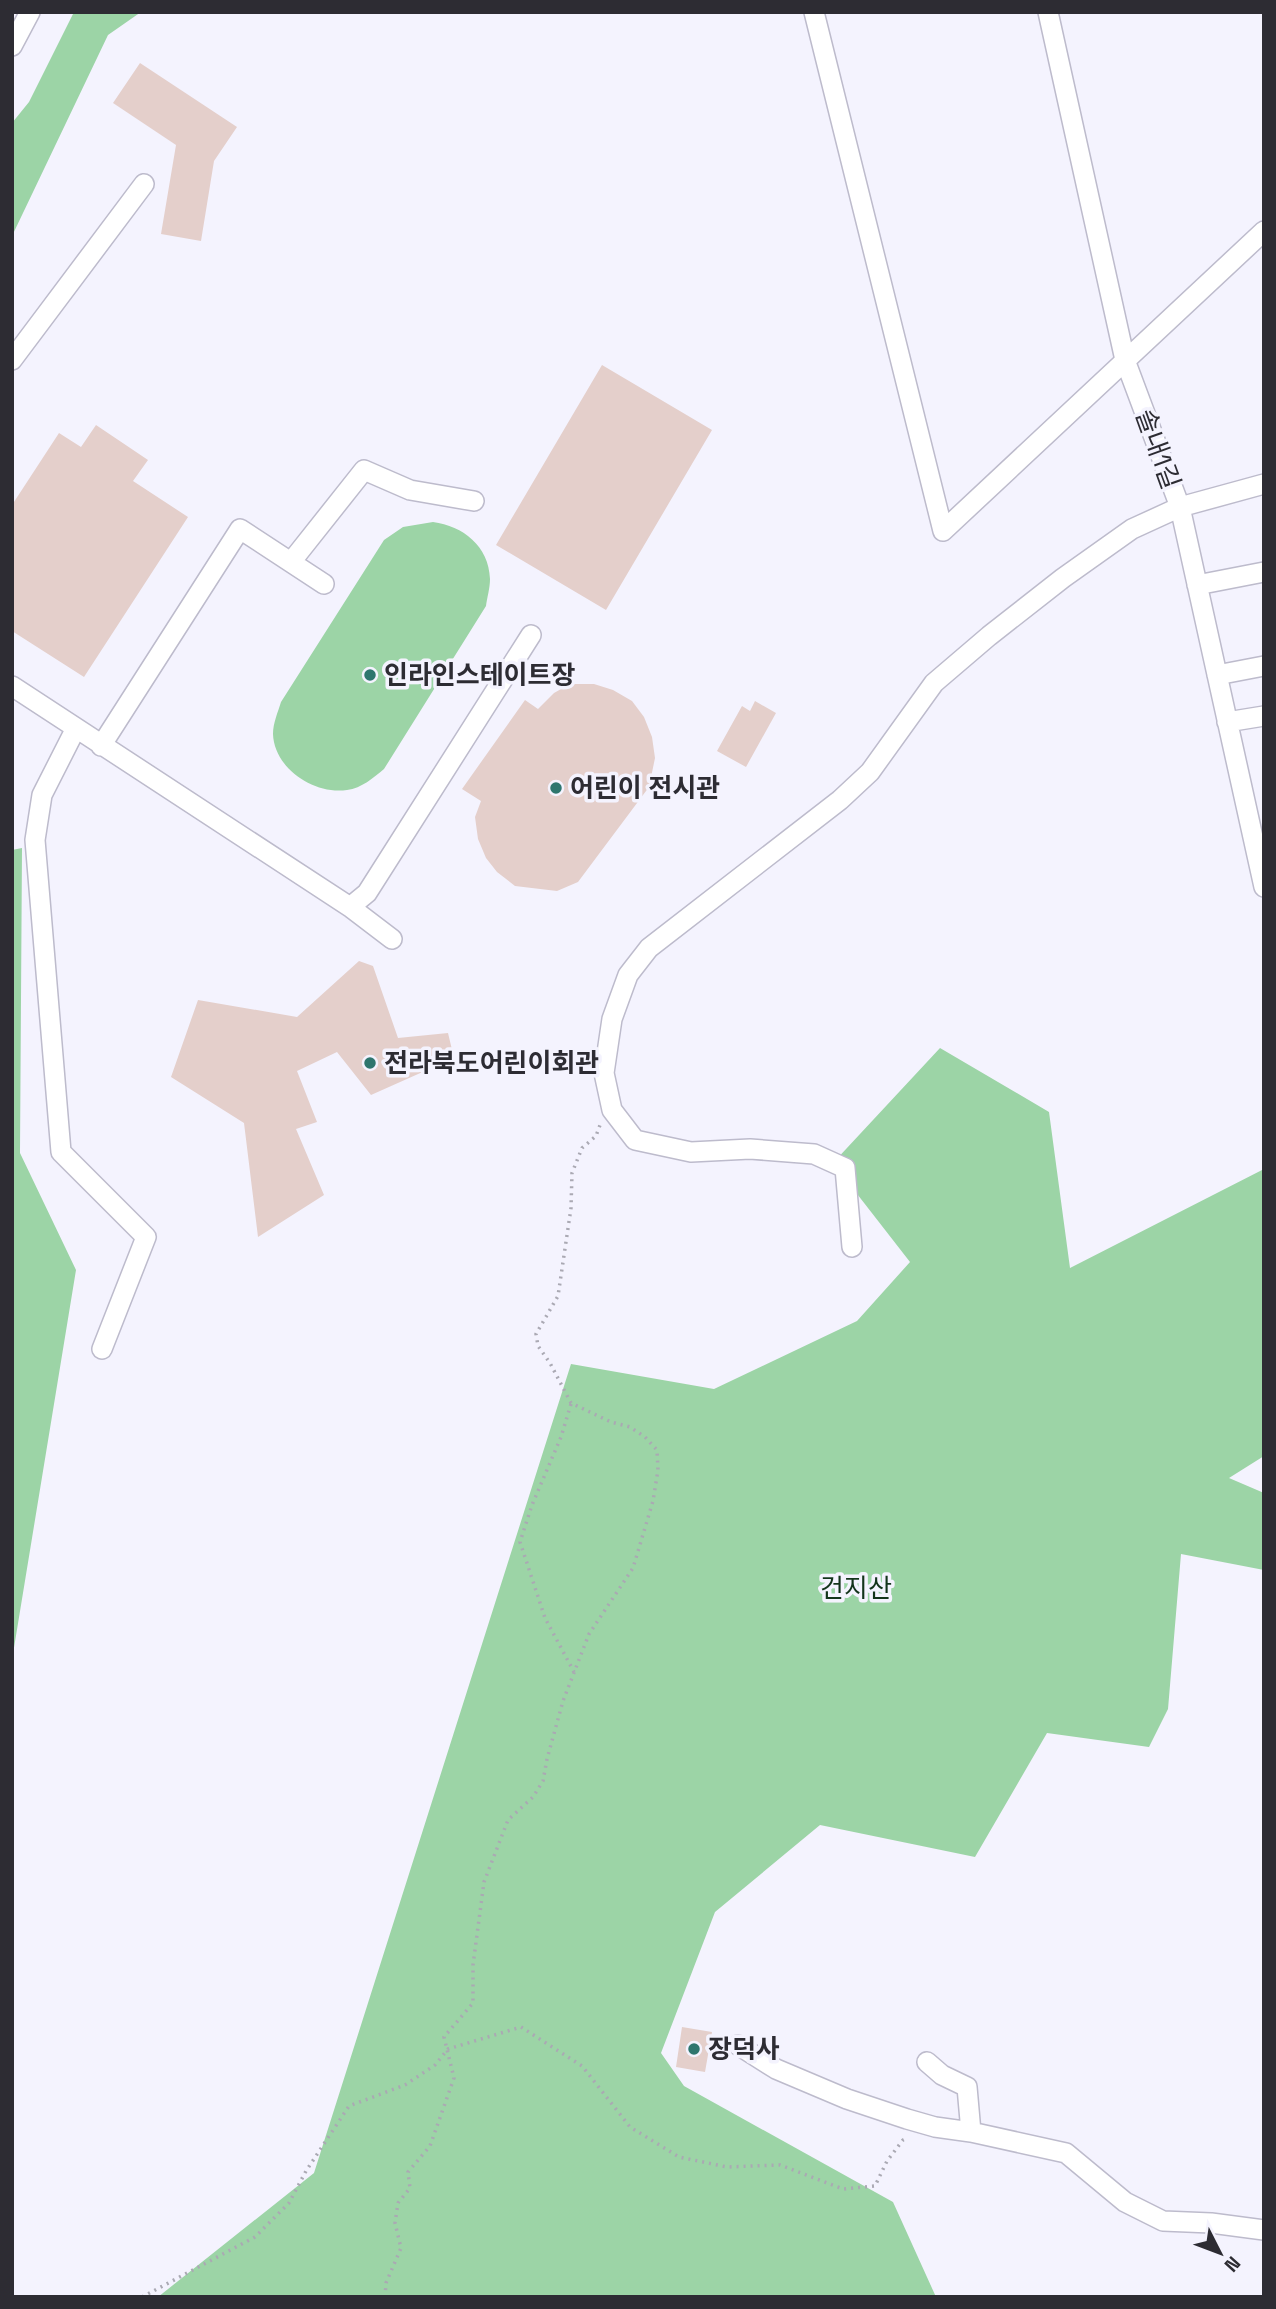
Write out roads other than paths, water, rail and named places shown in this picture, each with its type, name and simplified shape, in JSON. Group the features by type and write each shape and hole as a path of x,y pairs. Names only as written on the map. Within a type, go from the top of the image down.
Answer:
{"street":[{"path":"12,46 30,12"},
{"path":"814,12 943,531 1264,231"},
{"name":"솔내1길","path":"1048,12 1125,360 1180,507 1264,887"},
{"path":"12,360 144,184"},
{"path":"291,562 364,470 410,490 474,501"},
{"path":"852,1247 845,1168 814,1154 750,1149 691,1152 635,1140 612,1110 604,1073 612,1019 628,975 649,948 840,800 870,772 934,683 1063,578 1132,529 1180,507 1264,484"},
{"path":"101,746 240,529 324,583"},
{"path":"1197,585 1264,572"},
{"path":"350,907 367,894 531,635"},
{"path":"1217,675 1264,666"},
{"path":"12,686 350,907 392,939"},
{"path":"1227,722 1264,716"},
{"path":"76,728 42,795 34,840 61,1152 146,1237 102,1349"},
{"path":"738,2045 776,2069 848,2099 935,2127 971,2132 1066,2153 1125,2203 1163,2221 1211,2223 1264,2230"},
{"path":"927,2062 942,2075 967,2087 971,2132"}],"place":[{"name":"인라인스테이트장","path":"370,675"},
{"name":"어린이 전시관","path":"556,788"},
{"name":"전라북도어린이회관","path":"370,1063"},
{"name":"장덕사","path":"694,2049"}],"park label":[{"name":"건지산","path":"856,1588"}]}
